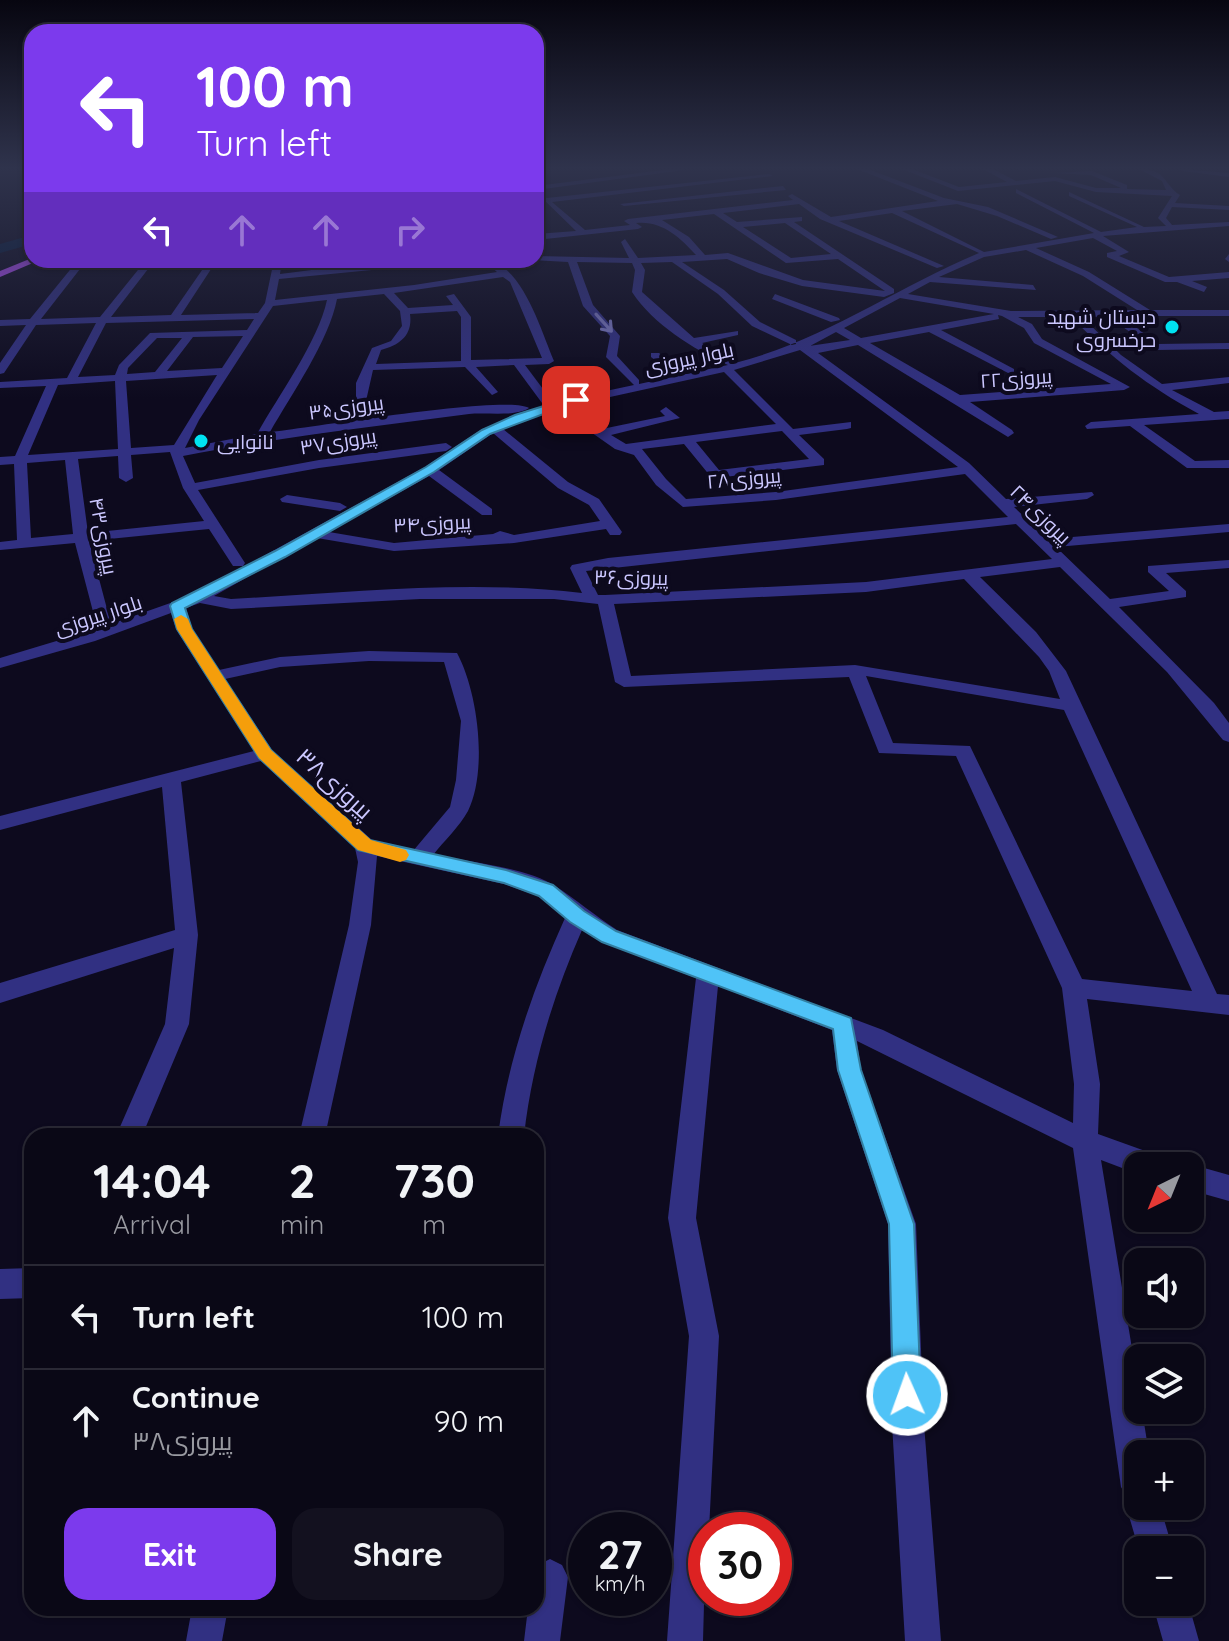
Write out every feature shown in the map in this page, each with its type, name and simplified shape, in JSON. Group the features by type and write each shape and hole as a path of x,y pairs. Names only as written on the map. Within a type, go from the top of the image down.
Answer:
{"main road":[{"path":"0,271 24,263"}],"street":[{"path":"627,246 640,270 637,292 643,301 692,342 729,366 785,430 819,462 716,474 687,440"},
{"path":"692,246 703,258"},
{"path":"766,246 789,261"},
{"path":"824,246 892,293"},
{"path":"892,246 940,266"},
{"path":"968,246 980,251"},
{"name":"بلوار پیروزی","path":"919,281 940,266 980,251 1009,246"},
{"path":"1024,246 1086,274 1149,314"},
{"name":"بلوار پیروزی","path":"0,654 79,636 104,623 187,592 446,447 523,408 729,366 801,346 892,293 973,258 1024,246"},
{"path":"1115,246 1125,252 1110,255 1168,280 1229,275"},
{"path":"544,259 635,261 728,256 802,283 892,293 1009,314 1229,313"},
{"path":"746,264 840,256"},
{"path":"571,259 588,306 615,336 611,357 635,382"},
{"name":"پیروزی۲۴","path":"674,260 721,292 756,324 801,346 968,470 1173,668 1229,736"},
{"path":"0,371 33,322 77,268"},
{"path":"71,380 103,320 145,268"},
{"path":"174,318 208,268"},
{"path":"238,563 190,488 177,451 193,420 263,316 270,303 277,268"},
{"path":"275,277 350,268"},
{"path":"371,367 549,361 514,281 496,268"},
{"path":"270,303 332,298 503,274"},
{"path":"1178,279 1204,289"},
{"path":"919,281 1033,288"},
{"path":"360,401 362,383 377,348 395,343 407,326 405,311 387,291"},
{"path":"451,296 461,308 468,328 466,362 492,392"},
{"name":"پیروزی۲۲","path":"775,297 835,324 958,399 1229,380"},
{"path":"261,438 317,344 329,319 332,298"},
{"path":"405,311 461,308"},
{"path":"1202,313 1220,328"},
{"path":"801,346 863,343 1009,314 1028,326 1038,341 1122,387"},
{"path":"1074,314 1117,357 1157,386 1212,416"},
{"path":"1112,314 1155,347 1229,346"},
{"path":"0,323 263,316"},
{"path":"931,329 1010,371"},
{"path":"126,478 120,377 123,367 153,336 251,333"},
{"path":"692,342 734,333"},
{"path":"159,374 189,335"},
{"path":"655,355 678,373"},
{"name":"پیروزی۲۸","path":"517,362 552,403 624,448 638,452 661,482 683,503 789,494 968,470"},
{"name":"بلوار پیروزی","path":"0,663 199,598 430,470 455,450 494,428 552,403 678,373 729,366"},
{"path":"0,385 227,371"},
{"path":"24,543 20,460 54,381"},
{"path":"958,399 1008,433"},
{"name":"پیروزی۳۵","path":"0,461 123,451 177,451 483,409 523,408"},
{"path":"600,433 674,418 666,411"},
{"path":"1091,426 1229,415"},
{"path":"742,418 753,431"},
{"path":"1132,422 1192,465 1229,464"},
{"path":"624,448 753,431 847,425"},
{"name":"پیروزی۳۴","path":"316,534 394,547 500,537 514,539 612,528 594,502 563,485 494,428"},
{"name":"پیروزی۳۷","path":"190,488 446,447"},
{"name":"پیروزی۴۳","path":"71,455 81,537 104,623"},
{"path":"355,472 366,458"},
{"path":"430,470 487,512"},
{"path":"1001,504 1087,495"},
{"path":"287,499 340,507"},
{"path":"1017,520 608,562 577,568 599,598 624,682 855,670 1071,706"},
{"path":"0,546 213,524"},
{"path":"1044,544 1229,528"},
{"name":"پیروزی۳۶","path":"199,598 231,604 420,594 599,598 760,594 969,575 1062,562"},
{"path":"1107,604 1181,594 1153,569 1229,564"},
{"path":"969,575 1046,656 1070,693 1071,706 1219,1004"},
{"name":"پیروزی۳۸","path":"177,606 184,629 265,754 365,845 506,877 546,890 577,916 609,936 843,1024 926,1061 1085,1141 1124,1155"},
{"path":"215,676 280,662 369,656 451,657 470,721 466,780 459,809 418,859"},
{"path":"855,670 886,749 963,750 1074,988 1087,1084 1085,1141 1131,1440"},
{"path":"0,823 265,754"},
{"path":"132,1128 177,1024 187,935 171,779"},
{"path":"314,1128 360,925 368,862 365,845"},
{"path":"511,1128 513,1100 546,985 577,916"},
{"path":"0,993 187,935"},
{"path":"685,1641 704,1336 682,1218 708,973"},
{"path":"1074,988 1219,1004"},
{"path":"843,1024 849,1070 902,1224 908,1424 923,1641"},
{"path":"1204,1181 1229,1188"},
{"path":"0,1284 24,1283"},
{"path":"542,1641 550,1577"},
{"path":"204,1641 209,1616"},
{"path":"1174,1616 1181,1641"}],"waterway":[{"path":"0,249 11,246"}],"slow traffic":[{"path":"181,619 184,629 265,754 365,845 400,855"}],"place":[{"name":"دبستان شهید حرخسروی","path":"1172,327"},
{"name":"نانوایی","path":"201,441"}],"route":[{"path":"576,400 486,432 455,450 430,470 199,598 177,606 184,629 265,754 365,845 506,877 546,890 577,916 609,936 843,1024 849,1070 902,1224 907,1395"}]}
